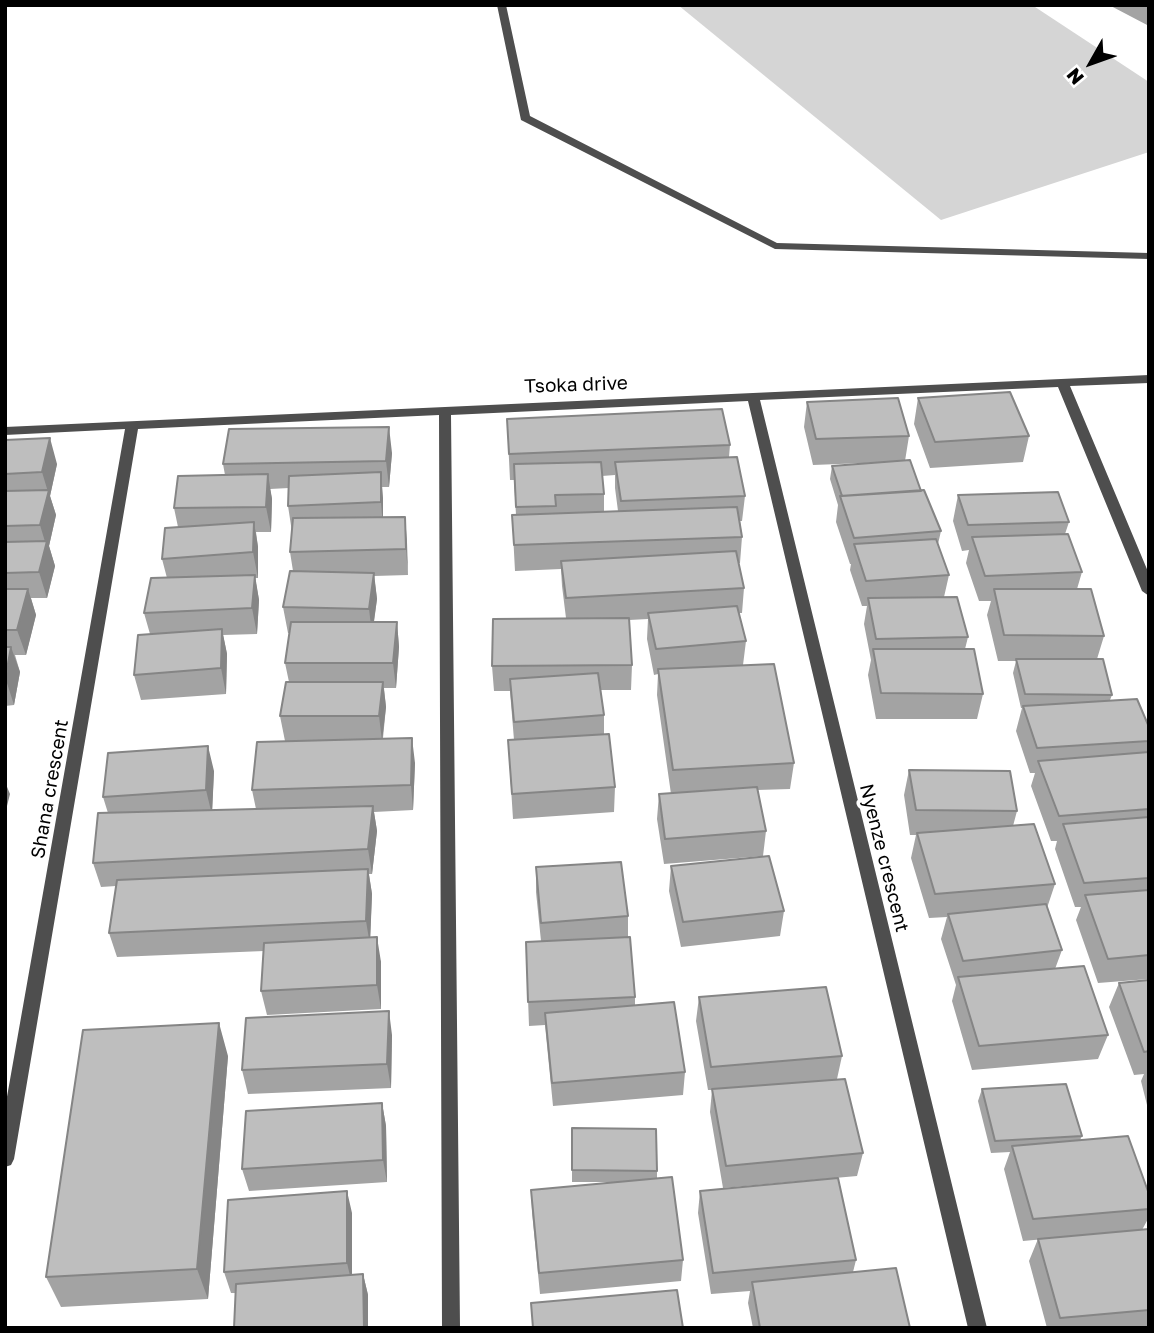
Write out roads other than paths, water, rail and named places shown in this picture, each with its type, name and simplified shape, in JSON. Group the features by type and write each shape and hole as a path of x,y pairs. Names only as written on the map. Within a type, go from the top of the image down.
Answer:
{"street":[{"path":"501,5 525,118 775,246 1149,256"},
{"name":"Tsoka drive","path":"5,431 1149,379"},
{"path":"1062,382 1149,591"},
{"name":"Nyenze crescent","path":"753,396 978,1328"},
{"path":"445,410 451,1328"},
{"name":"Shana crescent","path":"5,1159 132,427"}]}
